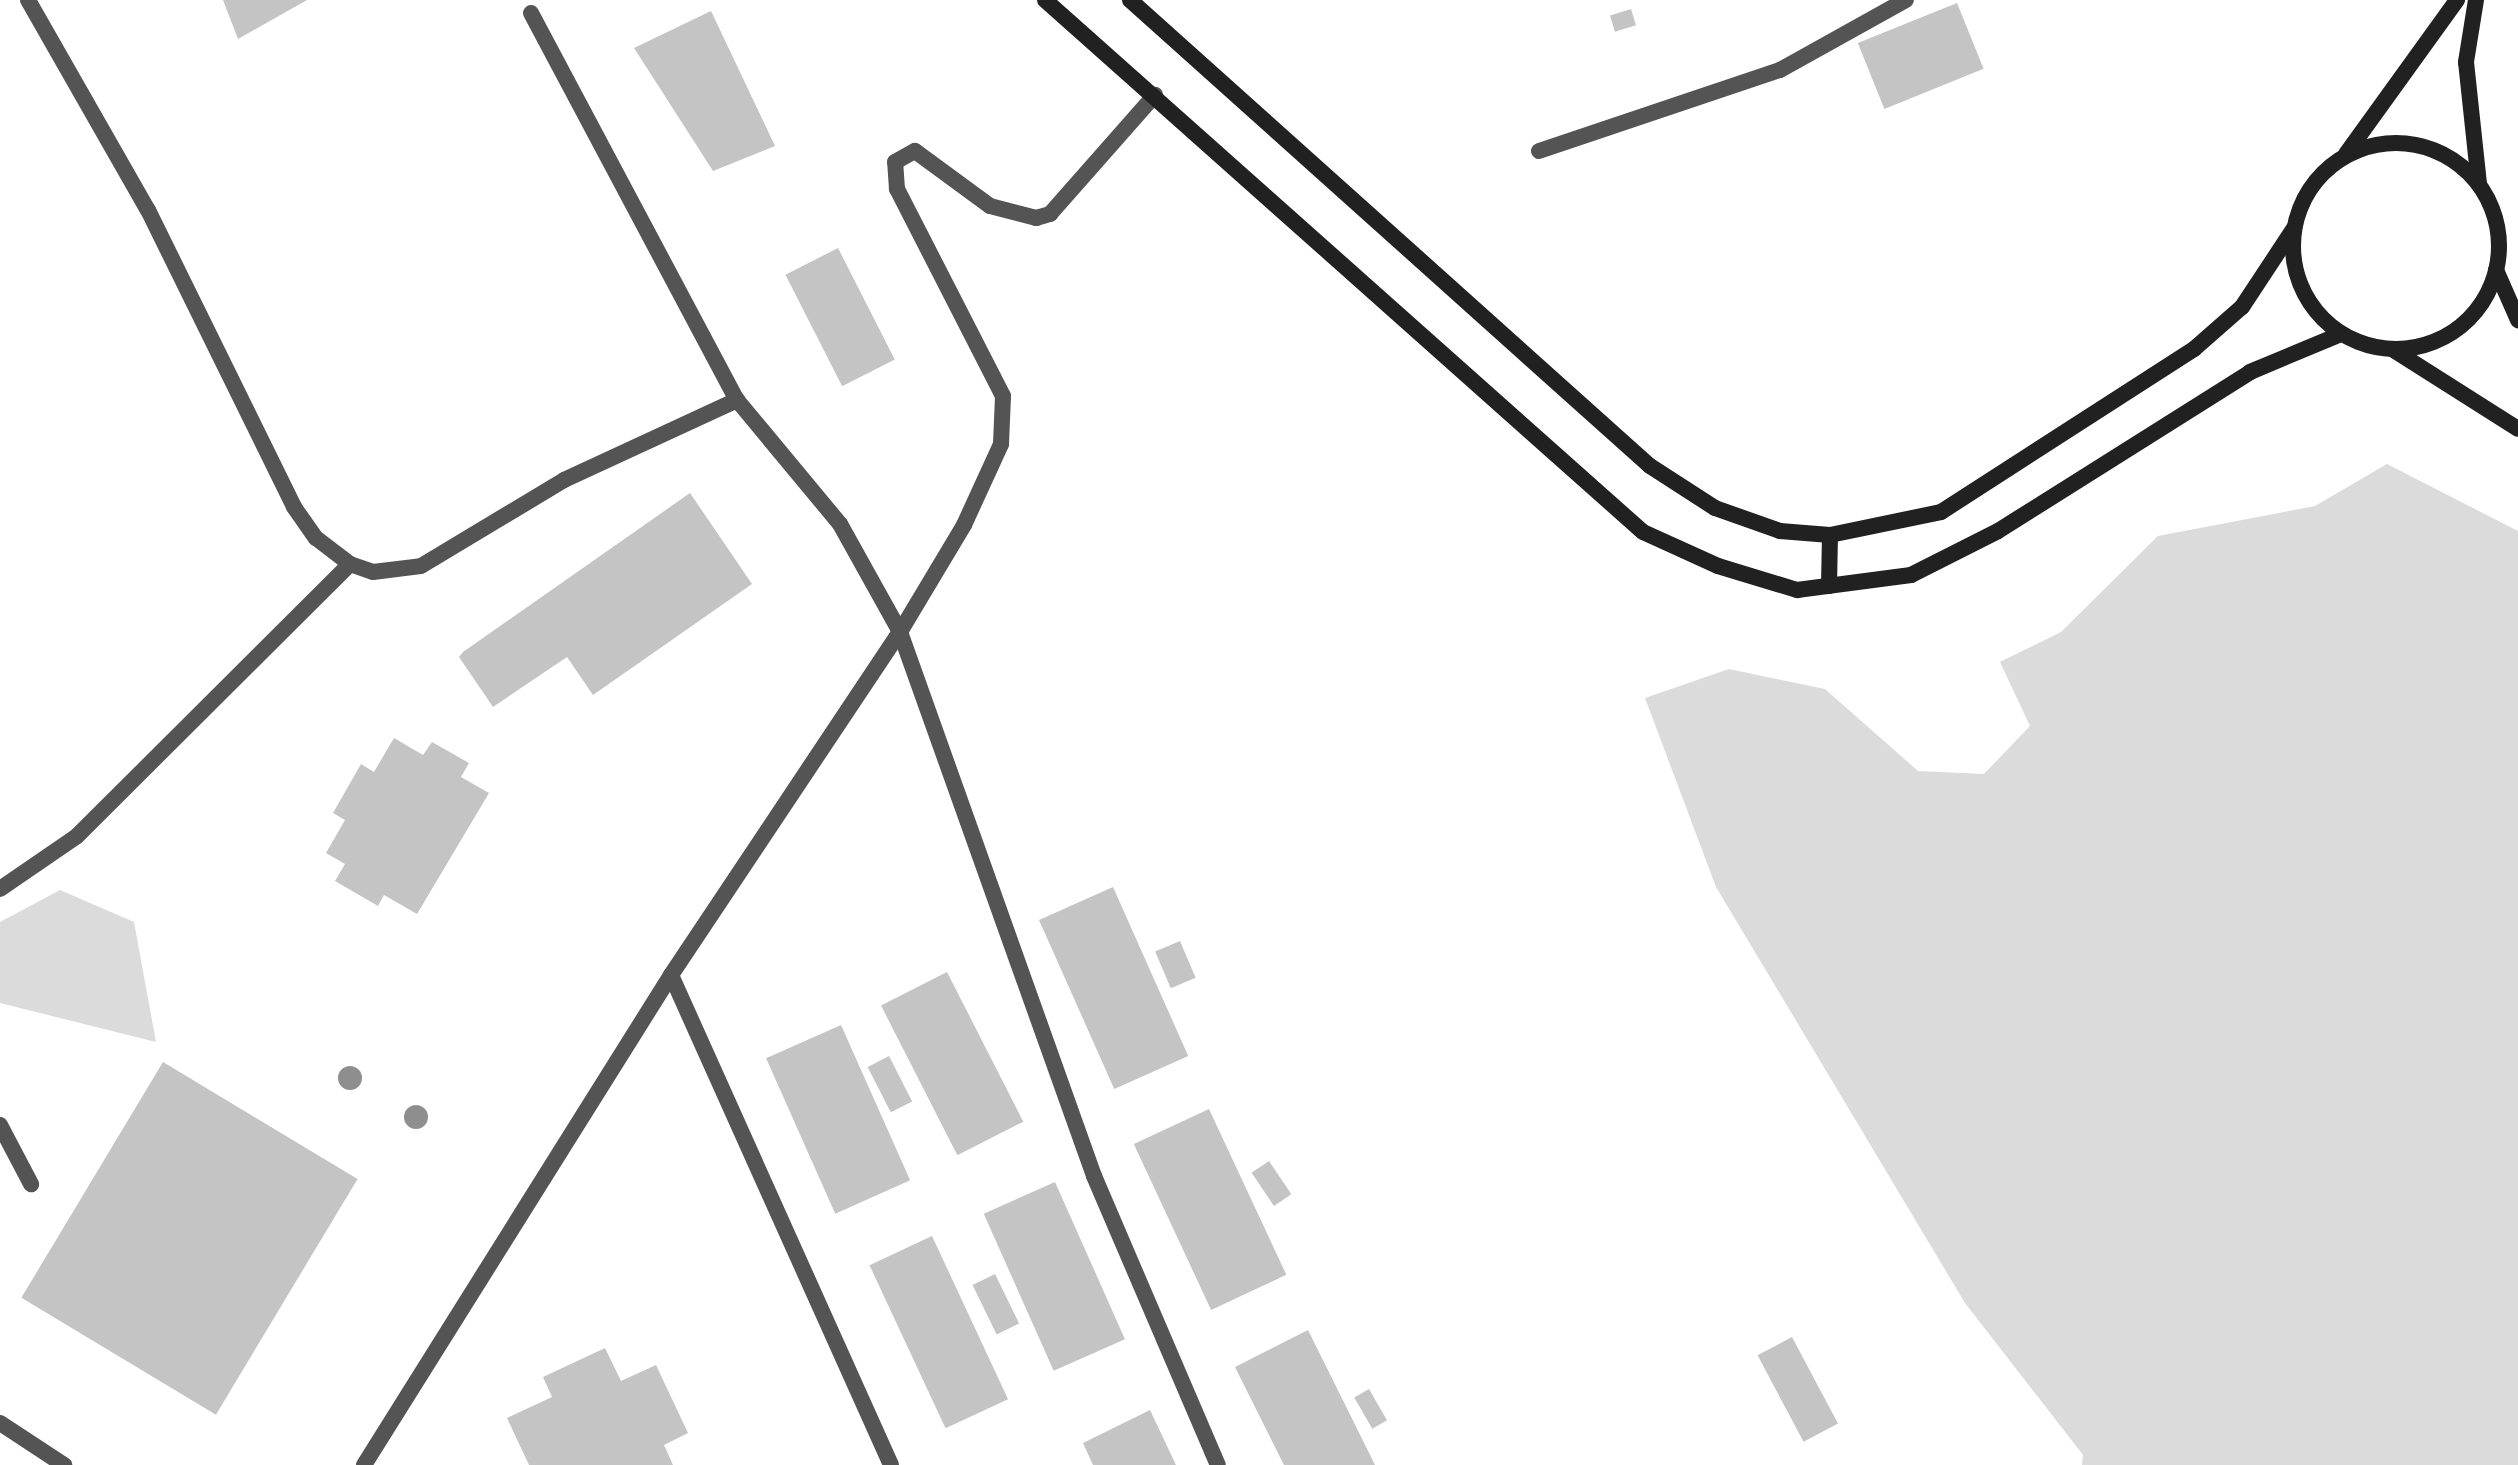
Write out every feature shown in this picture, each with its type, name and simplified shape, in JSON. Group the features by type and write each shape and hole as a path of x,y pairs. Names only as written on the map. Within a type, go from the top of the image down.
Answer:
{"main road":[{"path":"1045,0 1643,532 1718,566 1797,590 1911,575 2011,523 2250,372 2341,334"},
{"path":"1130,0 1650,466 1715,508 1780,531 1830,535 1941,512 2106,411 2242,307 2294,228 2311,187 2344,156 2457,0"},
{"path":"2392,349 2420,346 2457,328 2485,297 2496,270 2497,224 2479,183 2466,62 2476,0"},
{"path":"2344,156 2372,145 2417,145 2458,162 2479,183"},
{"path":"2294,228 2301,289 2341,334 2392,349 2518,429"},
{"path":"2496,270 2518,320"},
{"path":"1829,586 1830,535"}],"street":[{"path":"28,0 148,210 294,507 316,538 350,564 373,572 421,566 564,480 737,400"},
{"path":"1539,151 1780,70 1906,0"},
{"path":"531,13 737,400 840,524 900,632 1094,1176 1218,1465"},
{"path":"364,1465 671,975 900,632 964,525 1001,444 1006,416 1003,396 897,189 895,162 915,151 990,206 1036,218 1050,214 1155,95"},
{"path":"0,889 77,836 350,564"},
{"path":"671,975 891,1465"},
{"path":"0,1125 31,1184"},
{"path":"0,1423 64,1465"}],"shaded area":[{"path":"2387,464 2518,531 2518,1465 2082,1465 2083,1455 1965,1303 1716,887 1645,698 1729,669 1825,689 1918,771 1984,774 2030,726 2000,662 2061,632 2158,536 2315,506"},
{"path":"60,890 134,922 156,1042 0,1003 0,922"}],"building":[{"path":"223,0 307,0 238,39"},
{"path":"1957,3 1984,69 1884,109 1858,43"},
{"path":"1631,9 1636,25 1615,32 1610,15"},
{"path":"711,11 775,146 713,171 634,48"},
{"path":"838,248 895,359 842,386 785,275"},
{"path":"690,493 752,584 593,695 567,657 493,707 459,657 463,652"},
{"path":"394,738 423,755 432,742 469,763 461,777 489,793 417,914 384,895 378,906 335,881 345,864 326,853 345,820 333,813 361,764 374,772"},
{"path":"1113,887 1188,1056 1114,1089 1039,920"},
{"path":"1180,941 1196,978 1171,988 1155,952"},
{"path":"947,972 1023,1122 957,1155 881,1006"},
{"path":"841,1025 910,1180 835,1214 766,1058"},
{"path":"889,1056 912,1101 891,1112 868,1067"},
{"path":"163,1062 358,1179 216,1415 21,1298"},
{"path":"1209,1109 1286,1275 1211,1310 1134,1144"},
{"path":"1269,1161 1291,1194 1274,1206 1252,1173"},
{"path":"1055,1182 1125,1339 1054,1371 984,1214"},
{"path":"932,1236 1008,1399 946,1428 869,1265"},
{"path":"995,1274 1019,1323 997,1334 973,1285"},
{"path":"1308,1330 1375,1465 1284,1465 1235,1367"},
{"path":"1792,1337 1838,1424 1804,1442 1758,1355"},
{"path":"605,1348 621,1381 656,1365 688,1433 664,1445 673,1465 529,1465 507,1418 552,1397 543,1377"},
{"path":"1369,1389 1387,1420 1372,1429 1354,1398"},
{"path":"1150,1410 1176,1465 1093,1465 1083,1443"}]}
